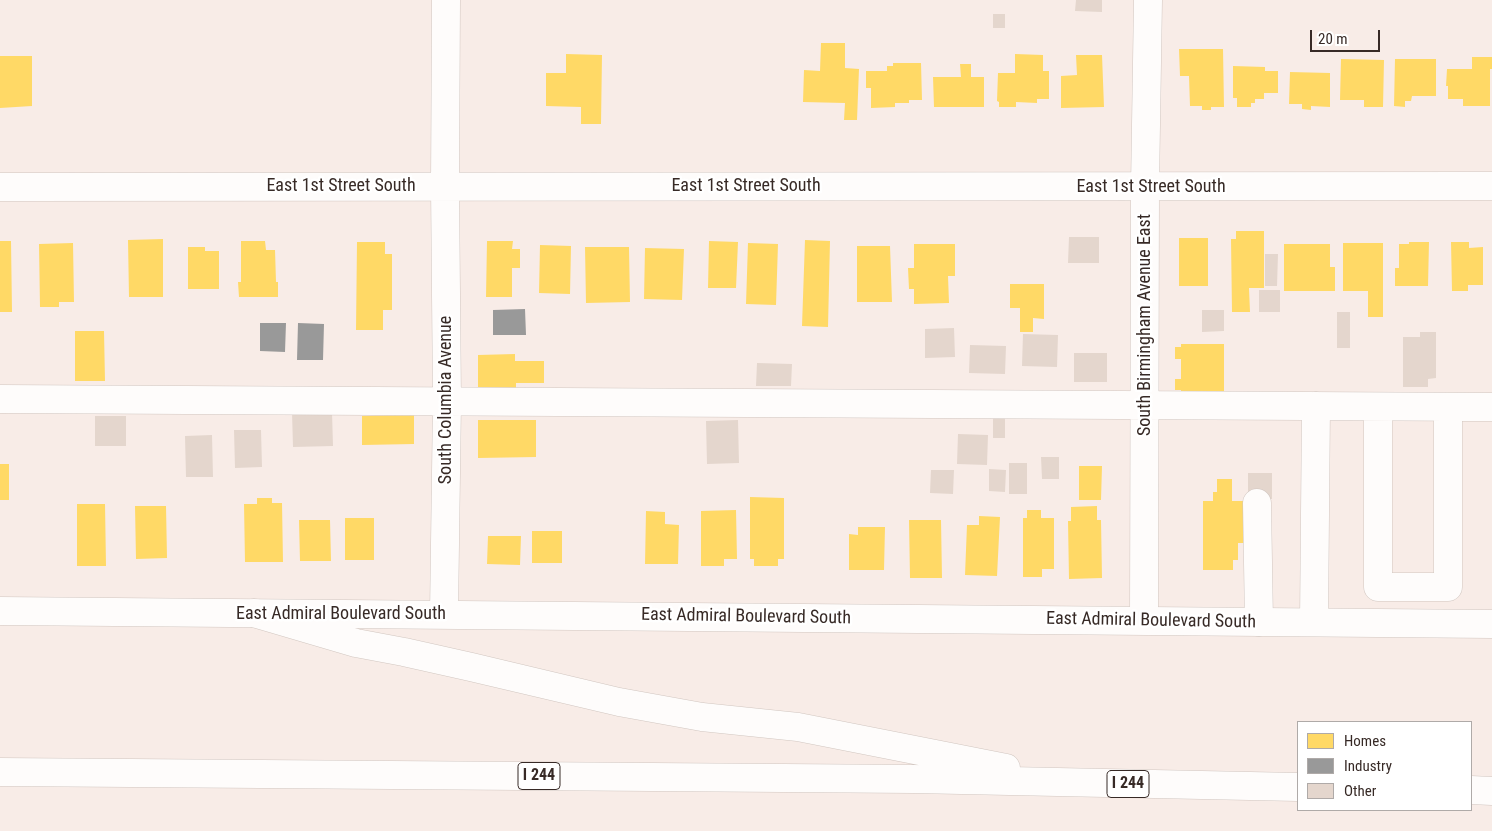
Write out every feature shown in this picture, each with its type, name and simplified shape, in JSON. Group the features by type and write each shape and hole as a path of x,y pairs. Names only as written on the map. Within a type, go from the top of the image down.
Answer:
{"main road":[{"name":"South Columbia Avenue","path":"444,614 447,402 446,0"},
{"name":"South Birmingham Avenue East","path":"1144,620 1145,187 1148,0"},
{"name":"East 1st Street South","path":"0,187 1492,186"},
{"path":"0,399 1492,407"},
{"path":"1314,622 1316,406"},
{"path":"1378,407 1378,586 1448,587 1448,407"},
{"path":"1257,503 1259,622"},
{"name":"East Admiral Boulevard South","path":"0,611 1492,624"},
{"path":"254,613 356,643 471,667 619,702 702,717 798,728 1078,783"},
{"name":"I 244","path":"0,772 903,779 1297,787"},
{"path":"1472,790 1492,790"}],"building: Homes":[{"path":"821,43 845,43 845,68 859,69 857,120 844,120 845,103 803,102 804,70 820,71"},
{"path":"1179,49 1223,49 1224,107 1211,107 1211,110 1202,110 1202,106 1190,106 1189,76 1180,76"},
{"path":"566,54 602,55 601,124 581,124 581,107 546,106 546,73 566,73"},
{"path":"1015,54 1043,55 1043,71 1049,71 1049,99 1037,99 1037,103 1016,102 1016,107 999,107 999,102 997,101 998,73 1015,73"},
{"path":"1076,55 1102,55 1104,107 1061,108 1061,76 1077,75"},
{"path":"0,56 32,56 32,106 0,108"},
{"path":"1472,57 1492,57 1492,69 1490,69 1490,106 1463,106 1463,99 1448,99 1448,86 1446,86 1447,69 1472,69"},
{"path":"1341,59 1384,60 1383,107 1364,107 1364,100 1340,100"},
{"path":"1395,59 1436,59 1436,96 1412,96 1411,101 1405,101 1405,107 1394,106"},
{"path":"893,63 921,63 922,100 909,100 909,103 895,103 895,107 871,108 871,88 866,88 866,71 887,71 887,66 893,66"},
{"path":"960,64 971,64 971,77 984,77 984,107 934,107 933,77 961,77"},
{"path":"1233,66 1265,67 1265,71 1278,71 1278,93 1264,93 1264,99 1255,99 1255,103 1251,103 1251,107 1237,107 1237,98 1233,98"},
{"path":"1290,72 1330,73 1330,107 1311,106 1311,110 1302,109 1302,104 1289,104"},
{"path":"1236,231 1264,231 1264,288 1249,288 1250,312 1232,312 1231,239 1236,239"},
{"path":"1179,238 1208,238 1208,286 1179,286"},
{"path":"163,239 163,297 129,297 128,240"},
{"path":"805,240 830,241 828,327 802,326"},
{"path":"0,241 11,241 12,312 0,312"},
{"path":"241,241 265,241 266,250 275,250 278,297 239,297 238,282 241,282"},
{"path":"487,241 513,241 512,249 520,249 520,268 512,268 512,297 486,297"},
{"path":"709,241 738,242 736,288 708,288"},
{"path":"357,242 385,242 385,254 392,254 392,310 383,310 383,330 356,330"},
{"path":"1409,242 1429,242 1428,286 1395,286 1395,268 1399,268 1399,244 1409,244"},
{"path":"1451,242 1469,242 1469,248 1483,247 1483,285 1468,285 1468,291 1452,291"},
{"path":"73,243 74,302 59,302 59,307 40,307 39,244"},
{"path":"748,243 778,244 776,305 746,304"},
{"path":"1343,243 1383,243 1383,317 1368,317 1368,291 1343,291"},
{"path":"914,244 955,244 955,276 948,276 949,303 914,304 914,289 909,289 908,268 914,268"},
{"path":"1284,244 1330,244 1330,267 1335,267 1335,291 1284,291"},
{"path":"540,245 571,246 570,294 539,293"},
{"path":"857,246 890,246 892,302 857,302"},
{"path":"188,247 205,247 205,251 219,251 219,289 188,289"},
{"path":"585,247 629,247 630,302 586,303"},
{"path":"645,248 684,249 682,300 644,299"},
{"path":"1010,284 1044,284 1044,319 1033,318 1033,332 1020,332 1020,308 1010,308"},
{"path":"75,331 104,331 105,381 75,381"},
{"path":"1181,344 1224,344 1224,392 1181,392 1181,390 1175,390 1175,379 1181,379 1181,359 1175,359 1175,347 1181,347"},
{"path":"515,354 515,361 544,361 544,383 516,383 516,390 478,391 478,355"},
{"path":"414,415 414,444 362,445 362,416"},
{"path":"478,420 536,420 536,457 478,458"},
{"path":"0,464 9,464 9,500 0,500"},
{"path":"1079,466 1102,466 1101,500 1079,500"},
{"path":"1217,479 1232,479 1232,501 1245,501 1245,543 1238,543 1238,560 1233,560 1233,570 1203,570 1203,501 1213,501 1213,492 1217,492"},
{"path":"750,497 784,498 784,559 778,559 778,566 754,566 754,559 750,559"},
{"path":"257,498 272,498 272,503 282,503 283,562 245,562 244,504 257,504"},
{"path":"77,504 105,504 106,566 77,566"},
{"path":"135,506 166,506 167,558 136,559"},
{"path":"1097,506 1097,520 1101,520 1102,578 1069,579 1068,521 1071,521 1071,507"},
{"path":"736,510 737,559 724,559 724,566 701,566 701,511"},
{"path":"1027,510 1041,510 1041,518 1054,518 1054,569 1042,569 1042,577 1023,577 1023,518 1027,518"},
{"path":"646,511 665,512 665,524 679,525 678,564 645,564"},
{"path":"979,516 1000,517 997,576 965,575 967,525 979,525"},
{"path":"345,518 374,518 374,560 345,560"},
{"path":"299,520 330,520 331,561 300,561"},
{"path":"909,520 941,520 942,578 910,578"},
{"path":"858,527 885,527 884,570 849,570 849,534 858,535"},
{"path":"532,531 562,531 562,563 532,563"},
{"path":"488,536 521,536 520,565 487,564"}],"building: Industry":[{"path":"525,309 526,335 493,335 493,310"},
{"path":"260,323 286,323 285,352 260,351"},
{"path":"298,323 324,324 323,360 297,360"}],"building: Other":[{"path":"1076,0 1102,0 1102,12 1075,11"},
{"path":"993,14 1005,14 1005,28 993,28"},
{"path":"1069,237 1099,237 1099,263 1068,263"},
{"path":"1265,254 1278,254 1277,286 1265,286"},
{"path":"1259,290 1280,290 1280,312 1259,312"},
{"path":"1202,310 1224,310 1224,331 1202,332"},
{"path":"1337,312 1350,312 1350,348 1337,348"},
{"path":"954,328 955,357 925,358 925,329"},
{"path":"1420,332 1436,332 1436,378 1428,379 1428,387 1403,387 1403,337 1420,337"},
{"path":"1023,334 1058,335 1057,367 1022,366"},
{"path":"970,345 1006,346 1005,374 969,373"},
{"path":"1074,353 1107,353 1107,382 1074,382"},
{"path":"757,363 792,364 791,386 756,386"},
{"path":"292,412 332,412 333,446 293,447"},
{"path":"95,416 126,416 126,446 95,446"},
{"path":"993,417 1005,417 1005,438 993,438"},
{"path":"738,420 739,463 707,464 706,421"},
{"path":"234,430 261,430 262,467 235,468"},
{"path":"958,434 988,435 987,465 957,464"},
{"path":"212,435 213,477 186,477 185,436"},
{"path":"1041,457 1059,457 1059,479 1042,479"},
{"path":"1009,463 1027,463 1027,494 1009,494"},
{"path":"989,469 1006,470 1005,492 989,491"},
{"path":"931,470 954,470 953,494 930,493"},
{"path":"1248,473 1272,473 1272,499 1248,499"}]}
